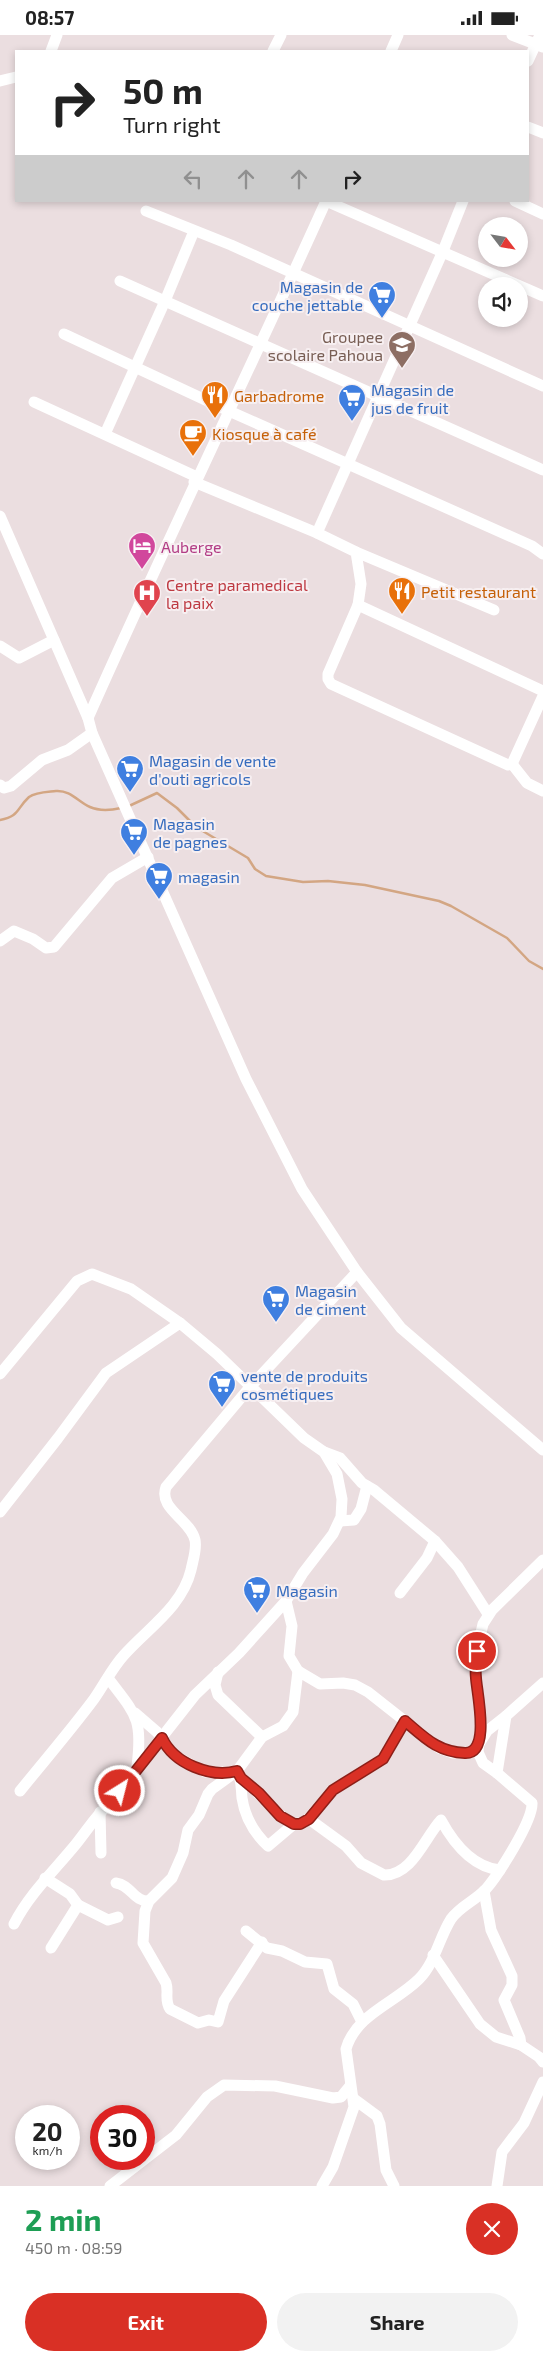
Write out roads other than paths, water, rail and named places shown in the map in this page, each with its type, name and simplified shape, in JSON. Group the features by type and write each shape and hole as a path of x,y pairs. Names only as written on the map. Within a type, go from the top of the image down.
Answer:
{"street":[{"path":"51,50 57,35"},
{"path":"274,50 281,35"},
{"path":"391,50 398,35"},
{"path":"512,35 540,42 529,59"},
{"path":"0,81 15,77"},
{"path":"529,127 543,133"},
{"path":"88,718 196,479 326,202"},
{"path":"328,202 543,296"},
{"path":"317,533 443,251 463,202"},
{"path":"517,202 543,214"},
{"path":"146,211 542,381"},
{"path":"105,434 165,301 194,231"},
{"path":"120,281 543,470"},
{"path":"64,334 229,411 348,462 532,546 543,554"},
{"path":"34,402 105,434 196,479 317,533 356,553 494,610"},
{"path":"0,516 88,718 92,733 246,1079 302,1189 356,1272 401,1328 543,1450"},
{"path":"356,553 360,584 358,605 328,674 331,684 508,765 512,765 527,783 543,791"},
{"path":"358,605 543,691"},
{"path":"0,646 19,659 54,639"},
{"path":"512,765 543,696"},
{"path":"0,785 4,787 11,786 42,760 68,750 92,733"},
{"path":"0,941 14,931 33,939 46,948 54,947 112,878 148,857"},
{"path":"20,1791 124,1655 169,1609 184,1589 190,1574 196,1541 192,1531 166,1502 163,1495 166,1487 250,1387 356,1272"},
{"path":"0,1374 77,1281 92,1274 131,1289 180,1323 217,1354 304,1438 324,1452 340,1458 367,1486 434,1541 458,1567 488,1614"},
{"path":"1,1510 106,1373 180,1323"},
{"path":"14,1924 44,1878 77,1842 100,1812 111,1802 195,1695 239,1653 286,1601 303,1573 327,1543 340,1521 342,1499 337,1473 324,1452"},
{"path":"337,1473 347,1465"},
{"path":"340,1521 356,1519 363,1505 367,1486"},
{"path":"400,1593 427,1558 434,1541"},
{"path":"322,2186 340,2150 353,2112 354,2099 350,2086 346,2049 348,2041 362,2022 417,1982 426,1969 451,1919 460,1909 484,1891 500,1870 532,1810 532,1803 479,1758 480,1713 475,1664 480,1637 488,1614 543,1560"},
{"path":"286,1601 292,1626 289,1655 298,1671 320,1684 343,1683 355,1685 368,1692 445,1751 470,1754 474,1752 487,1731 543,1683"},
{"path":"262,1942 224,2001 218,2022 209,2019 194,2023 170,2009 166,1998 168,1988 166,1983 143,1943 144,1916 150,1901 172,1878 183,1853 188,1830 199,1815 212,1789 238,1773 262,1737 283,1726 293,1712 298,1671"},
{"path":"218,1672 215,1685 218,1695 262,1737"},
{"path":"108,1678 135,1713 162,1738 174,1755 205,1772 238,1773 280,1816 294,1824 300,1824 309,1819 333,1790 383,1759 405,1721"},
{"path":"135,1713 140,1734 137,1768"},
{"path":"497,1773 504,1739 506,1716"},
{"path":"487,1731 504,1739"},
{"path":"238,1773 247,1816 256,1835 268,1846 294,1824"},
{"path":"100,1812 101,1853"},
{"path":"309,1819 346,1846 361,1863 384,1875 401,1870 409,1863 442,1821 456,1843 474,1861 483,1866 500,1870"},
{"path":"44,1878 70,1894 78,1905 108,1920 118,1917"},
{"path":"116,1883 128,1887 138,1899 150,1901"},
{"path":"484,1891 491,1930 512,1976 512,1985 504,2001 520,2038 521,2045"},
{"path":"51,1948 78,1905"},
{"path":"246,1931 262,1942 267,1948 282,1951 299,1961 327,1964 334,1989 353,2003 362,2022"},
{"path":"433,1955 480,2025 496,2037 521,2045 542,2058"},
{"path":"497,2186 502,2152 524,2123 543,2083"},
{"path":"110,2186 180,2131 207,2097 224,2085 275,2086 333,2098 342,2097 350,2086"},
{"path":"354,2099 377,2117 380,2124 386,2170 394,2186"}],"waterway":[{"path":"0,820 15,814 32,795 56,791 66,792 86,805 97,809 121,808"},
{"path":"129,806 157,793 177,808 196,827 248,858 255,869 266,876 303,882 328,881 365,885 439,901 507,938 529,961 543,969"}],"place":[{"name":"Magasin de couche jettable","path":"382,319"},
{"name":"Groupee scolaire Pahoua","path":"402,369"},
{"name":"Garbadrome","path":"215,419"},
{"name":"Magasin de jus de fruit","path":"352,422"},
{"name":"Kiosque à café","path":"193,457"},
{"name":"Auberge","path":"142,570"},
{"name":"Petit restaurant","path":"402,615"},
{"name":"Centre paramedical la paix","path":"147,617"},
{"name":"Magasin de vente d'outi agricols","path":"130,793"},
{"name":"Magasin de pagnes","path":"134,856"},
{"name":"magasin","path":"159,900"},
{"name":"Magasin de ciment","path":"276,1323"},
{"name":"vente de produits cosmétiques","path":"222,1408"},
{"name":"Magasin","path":"257,1614"}]}
